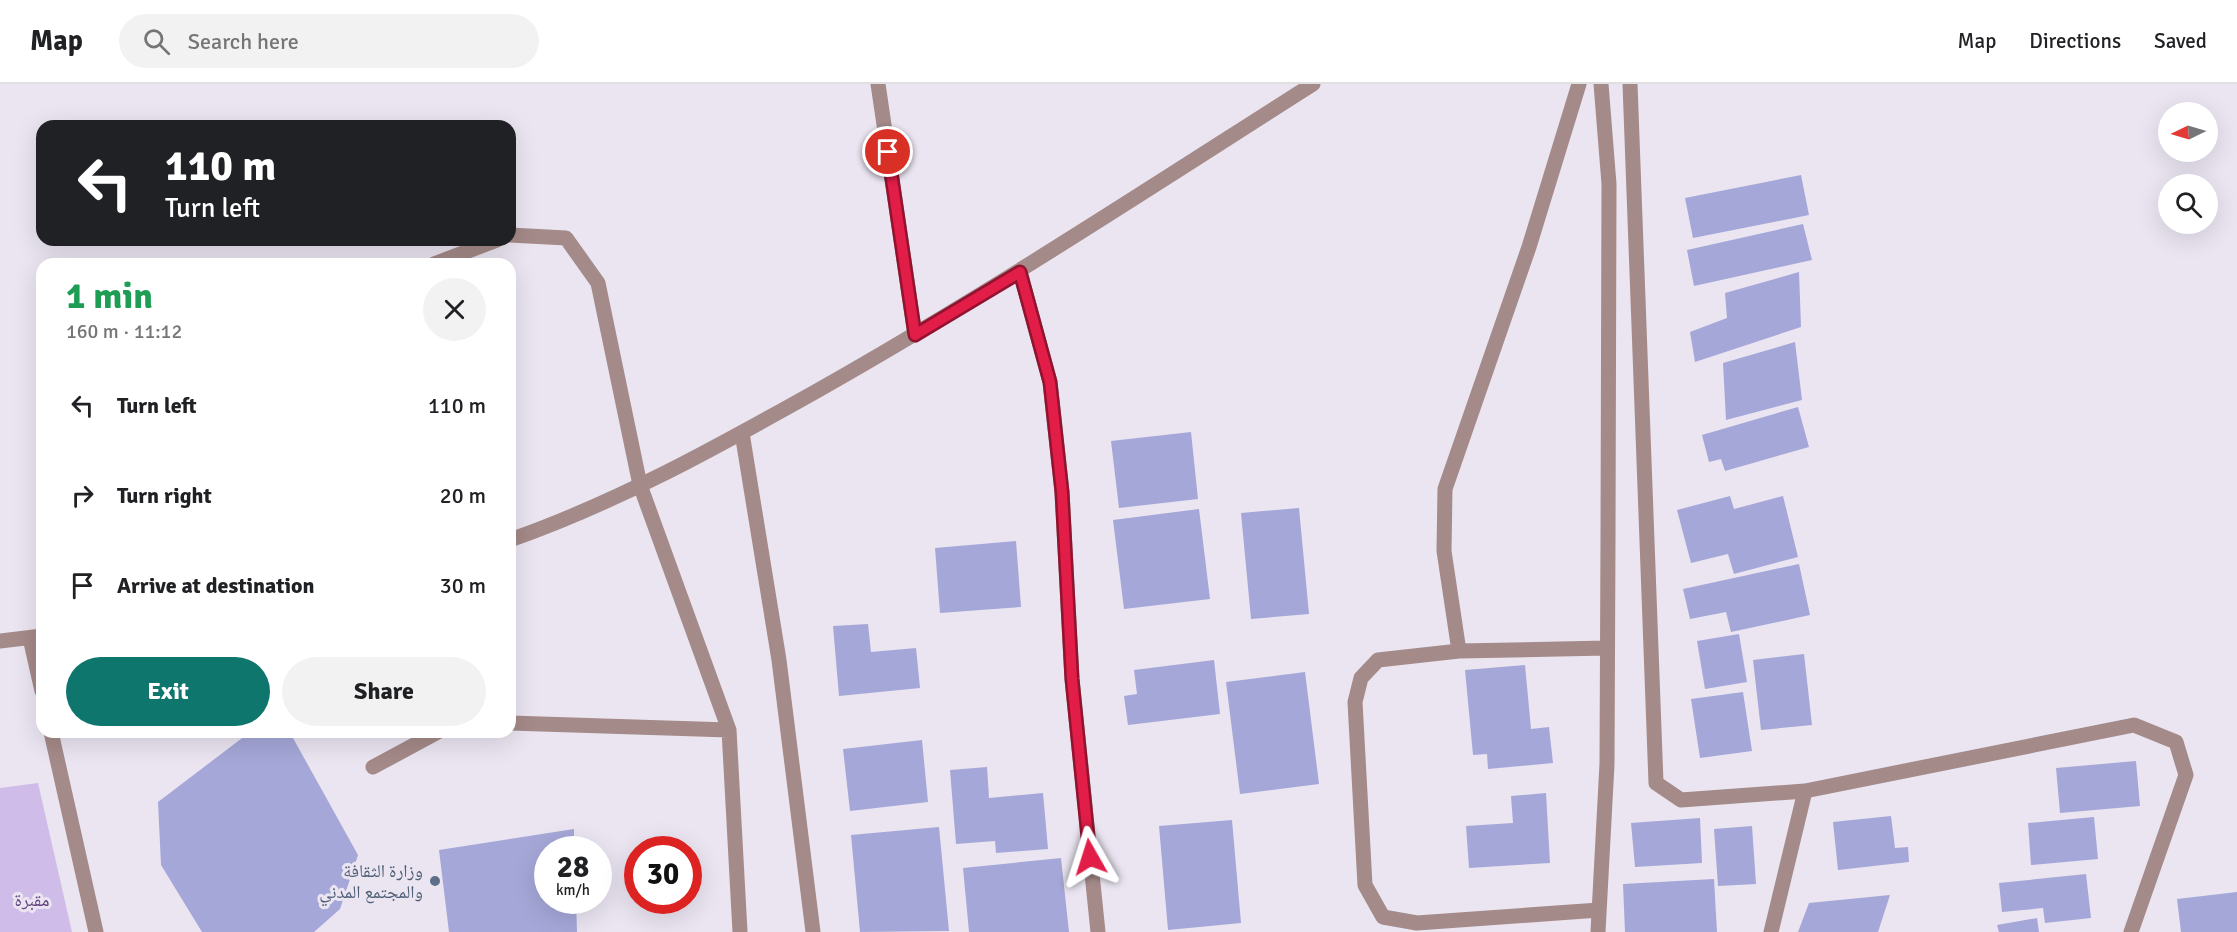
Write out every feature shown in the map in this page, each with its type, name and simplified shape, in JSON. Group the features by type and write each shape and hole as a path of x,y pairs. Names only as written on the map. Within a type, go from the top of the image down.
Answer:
{"street":[{"path":"878,84 915,335"},
{"path":"516,538 560,522 703,456 1020,272 1313,84"},
{"path":"1459,651 1444,552 1444,489 1529,247 1579,84"},
{"path":"1598,932 1607,764 1609,183 1601,84"},
{"path":"1630,84 1656,783 1681,800 1805,791 2134,725 2176,742 2186,775 2131,932"},
{"path":"516,235 566,238 598,284 640,485 729,730 740,932"},
{"path":"450,258 481,246"},
{"path":"1020,272 1050,382 1062,492 1072,679 1098,932"},
{"path":"742,433 779,660 813,932"},
{"path":"0,641 36,637"},
{"path":"1599,910 1417,923 1383,917 1365,885 1355,702 1361,678 1378,660 1459,651 1607,648"},
{"path":"516,723 729,730"},
{"path":"52,738 96,932"},
{"path":"373,767 427,738"},
{"path":"1771,932 1805,791"}],"green space":[{"name":"مقبرة","path":"38,783 72,932 0,932 0,788"}],"building":[{"path":"1801,175 1809,215 1693,238 1685,198"},
{"path":"1803,224 1812,260 1694,286 1687,250"},
{"path":"1799,272 1801,327 1695,362 1690,332 1727,318 1725,293"},
{"path":"1795,342 1802,400 1726,420 1723,363"},
{"path":"1798,407 1809,447 1725,471 1721,459 1709,462 1702,435"},
{"path":"1191,432 1198,499 1119,508 1111,441"},
{"path":"1730,496 1734,509 1783,496 1798,557 1734,574 1728,554 1691,563 1677,510"},
{"path":"1299,508 1309,614 1251,619 1241,513"},
{"path":"1199,509 1210,599 1124,609 1113,520"},
{"path":"1016,541 1021,607 940,613 935,548"},
{"path":"1799,564 1810,615 1731,632 1726,612 1690,619 1683,589"},
{"path":"868,624 871,652 916,648 920,688 839,696 833,626"},
{"path":"1739,634 1747,682 1705,689 1697,641"},
{"path":"1804,654 1812,725 1761,730 1753,660"},
{"path":"1214,660 1220,714 1128,725 1124,696 1137,694 1134,670"},
{"path":"1525,665 1531,729 1549,727 1553,763 1488,769 1487,754 1473,755 1465,670"},
{"path":"1305,672 1319,784 1240,794 1226,682"},
{"path":"1743,692 1752,751 1700,758 1691,699"},
{"path":"242,738 293,738 358,855 340,909 314,932 202,932 161,865 158,802"},
{"path":"922,740 928,802 850,811 843,749"},
{"path":"2136,761 2140,806 2060,813 2056,768"},
{"path":"987,767 989,798 1043,793 1048,849 996,853 995,841 956,844 950,770"},
{"path":"1546,793 1550,863 1469,868 1466,826 1513,823 1511,796"},
{"path":"1891,816 1895,848 1908,847 1909,862 1838,870 1833,822"},
{"path":"2094,817 2098,859 2031,865 2028,823"},
{"path":"1700,818 1702,863 1635,867 1631,823"},
{"path":"1232,820 1241,923 1168,930 1159,826"},
{"path":"1752,826 1756,884 1718,886 1714,829"},
{"path":"939,827 949,931 860,932 851,835"},
{"path":"574,829 574,836 534,836 534,914 576,914 577,932 449,932 439,850"},
{"path":"1061,858 1069,932 969,932 963,868"},
{"path":"2086,874 2091,918 2045,923 2043,908 2002,912 1999,883"},
{"path":"1714,879 1717,932 1625,932 1623,884"},
{"path":"2237,892 2237,932 2181,932 2177,899"},
{"path":"1890,895 1878,932 1798,932 1809,903"},
{"path":"2037,918 2039,932 1999,932 1997,925"}],"place":[{"name":"وزارة الثقافة والمجتمع المدني","path":"435,881"}],"route":[{"path":"888,152 915,335 1020,272 1050,382 1062,492 1072,679 1090,857"}]}
